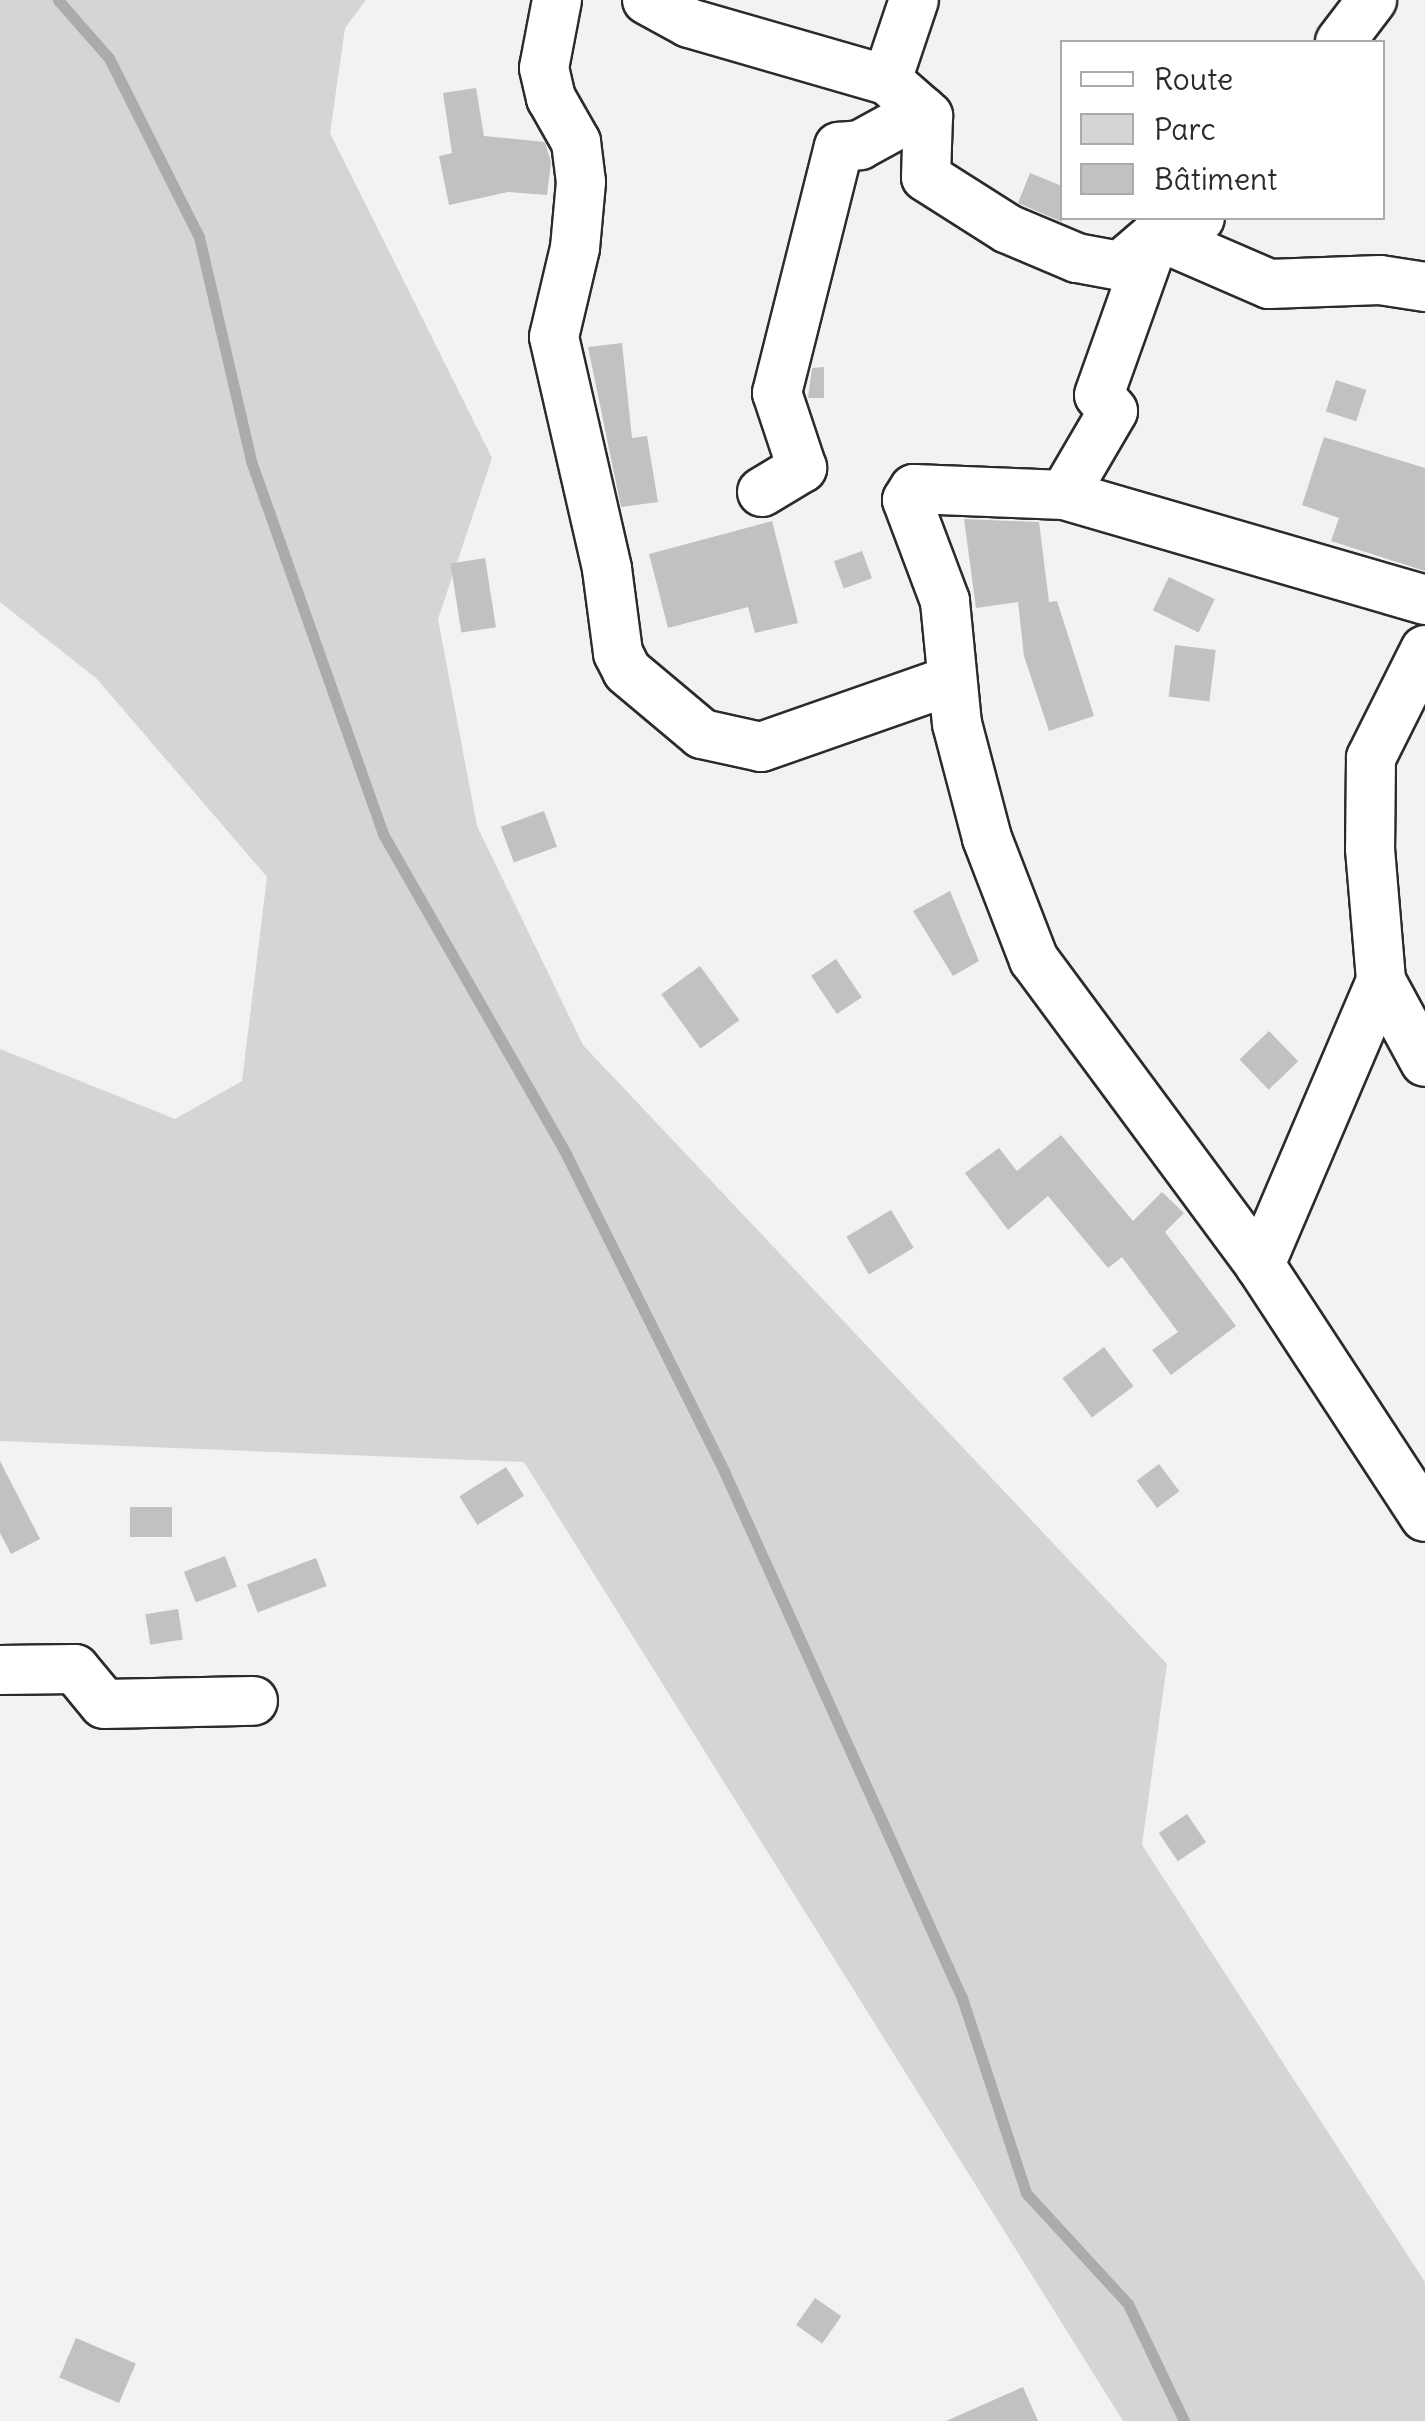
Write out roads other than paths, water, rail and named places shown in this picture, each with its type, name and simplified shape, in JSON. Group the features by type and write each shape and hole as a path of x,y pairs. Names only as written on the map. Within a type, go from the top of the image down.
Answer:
{"street":[{"path":"557,0 544,68 550,98 576,142 581,182 575,248 554,336 607,569 618,653 628,671 702,734 761,747 952,680"},
{"path":"647,0 689,23 887,80 928,116 926,177 1008,229 1078,258 1120,266 1156,235 1195,220"},
{"path":"887,80 914,0"},
{"path":"1342,40 1372,0"},
{"path":"762,492 802,468 776,393 839,146 860,145 922,112"},
{"path":"1064,495 1113,411 1099,395 1156,235"},
{"path":"1156,235 1269,284 1380,280 1425,287"},
{"path":"1425,600 1064,495 911,492 907,500 945,601 952,680 988,838 1034,960 1260,1266 1425,1517"},
{"path":"1425,650 1372,758 1370,849 1382,981 1425,1062"},
{"path":"1260,1266 1382,981"},
{"path":"0,1670 76,1669 99,1703 253,1701"}],"waterway":[{"path":"58,0 109,58 199,237 251,461 383,834 566,1154 724,1471 962,1998 1026,2193 1128,2304 1184,2421"}]}
